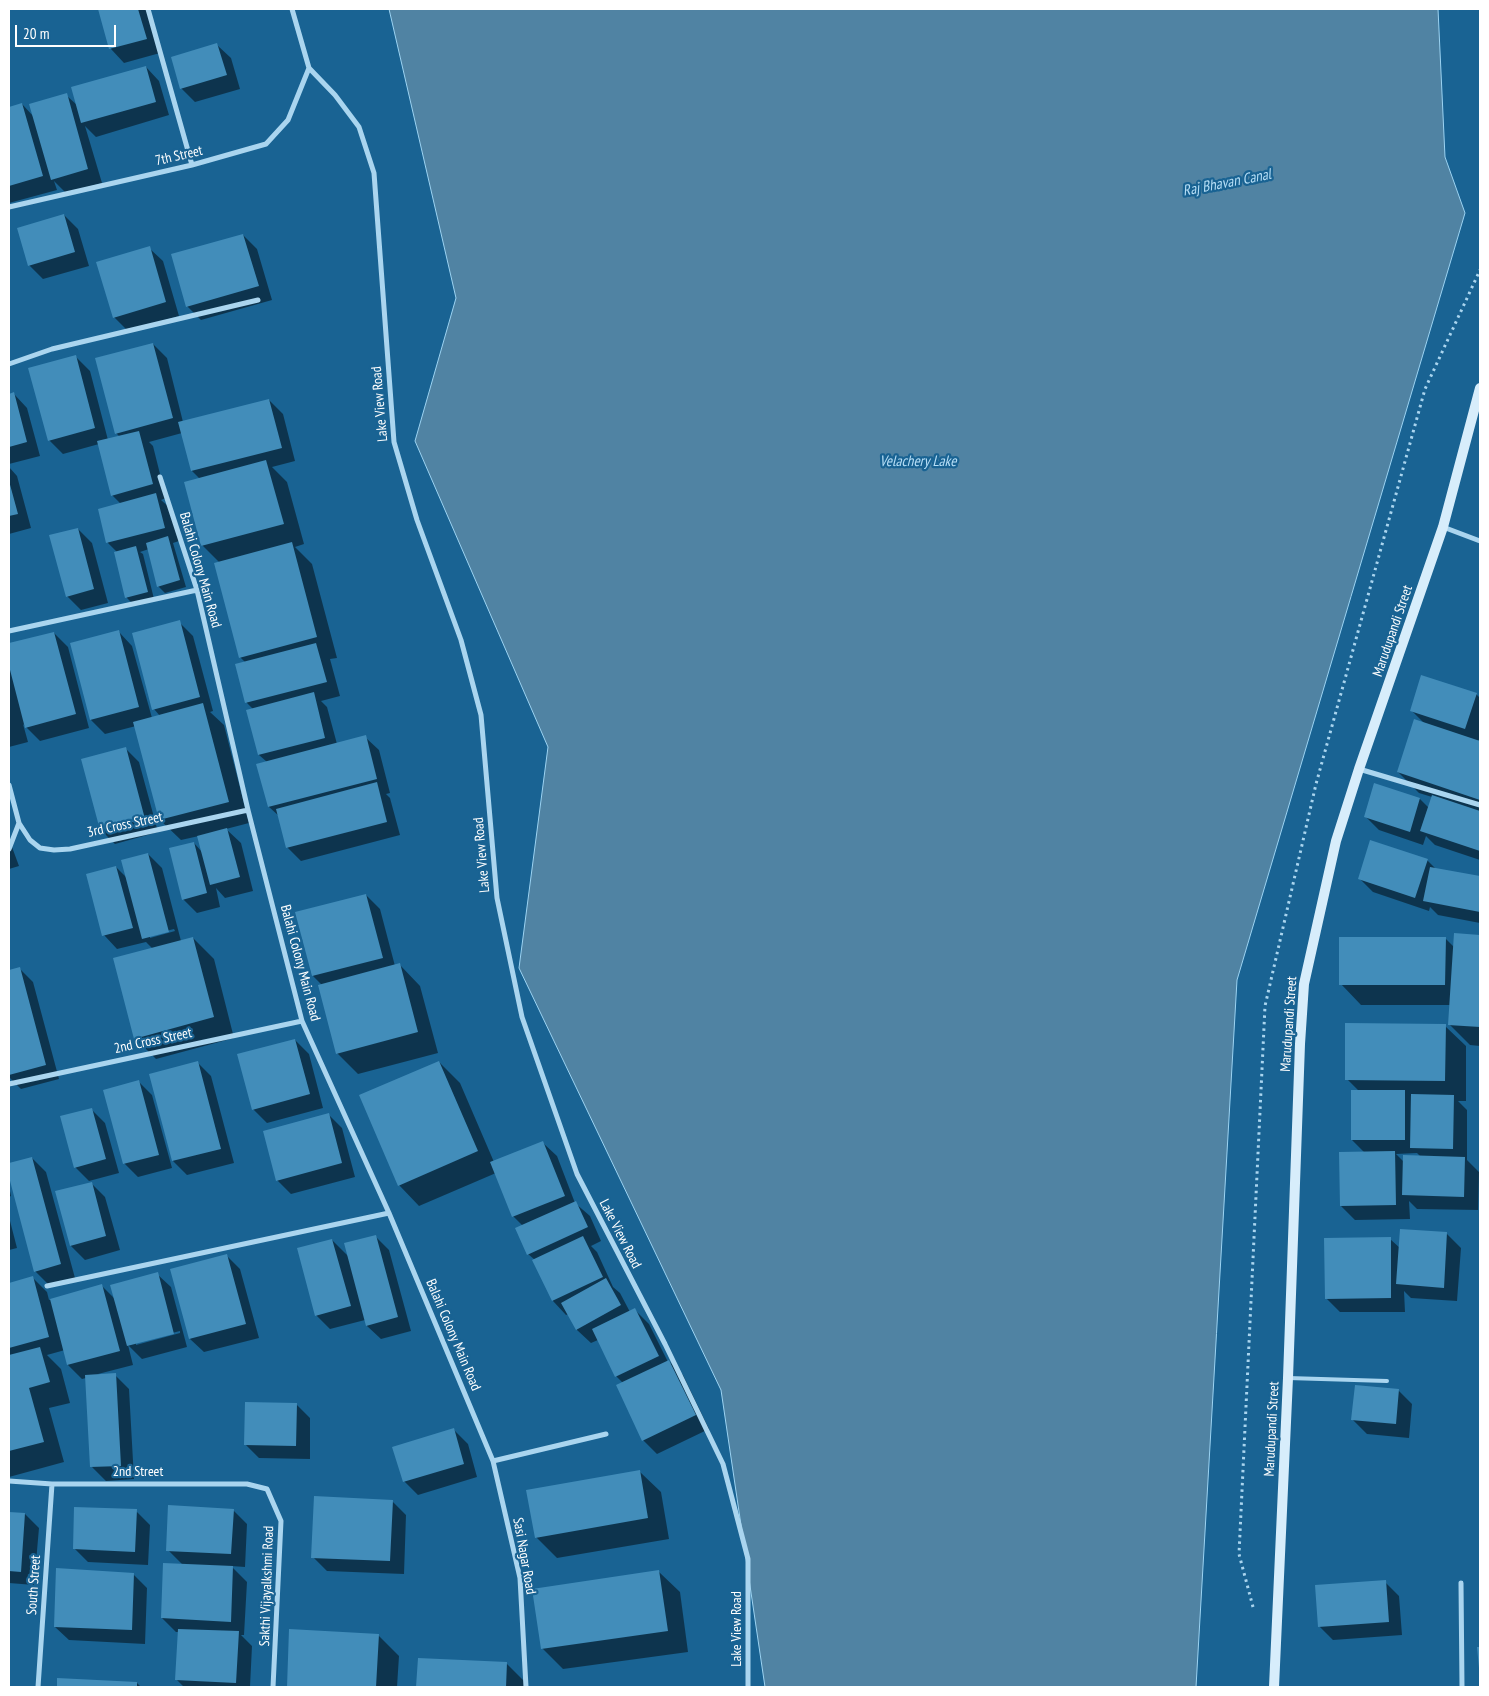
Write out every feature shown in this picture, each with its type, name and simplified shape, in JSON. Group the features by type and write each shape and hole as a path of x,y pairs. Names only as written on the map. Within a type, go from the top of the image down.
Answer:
{"street":[{"path":"148,9 192,165"},
{"name":"Lake View Road","path":"292,9 309,68 335,95 359,127 374,173 394,442 417,520 461,640 481,715 497,898 522,1016 576,1174 665,1344 723,1464 748,1559 748,1687"},
{"name":"7th Street","path":"9,207 192,165 266,144 288,120 309,68"},
{"path":"9,364 52,349 258,300"},
{"name":"Marudupandi Street","path":"1274,1687 1304,984 1336,841 1443,527 1480,388"},
{"name":"Balahi Colony Main Road","path":"160,477 197,590 248,810 302,1021 389,1213 493,1460"},
{"path":"1443,527 1480,541"},
{"path":"9,631 197,590"},
{"path":"1359,769 1480,805"},
{"path":"9,785 18,823 9,849"},
{"name":"3rd Cross Street","path":"18,823 30,840 40,848 54,850 70,849 248,810"},
{"name":"2nd Cross Street","path":"9,1084 302,1021"},
{"path":"47,1286 389,1213"},
{"path":"493,1460 606,1434"},
{"name":"Sasi Nagar Road","path":"493,1460 520,1578 526,1687"},
{"name":"2nd Street","path":"9,1481 52,1484 247,1484 267,1489"},
{"name":"South Street","path":"38,1687 52,1484"},
{"name":"Sakthi Vijayalkshmi Road","path":"267,1489 281,1521 273,1687"},
{"path":"1462,1584 1462,1687"}],"lane":[{"path":"1288,1378 1387,1381"}],"water":[{"name":"Velachery Lake","path":"389,9 1438,9 1445,157 1465,213 1237,980 1196,1687 765,1687 721,1390 519,968 548,747 415,441 456,298"}],"building":[{"path":"98,9 138,9 147,39 109,49"},
{"path":"217,43 227,75 180,89 171,57"},
{"path":"146,66 156,102 81,123 71,87"},
{"path":"67,93 88,169 51,180 29,104"},
{"path":"22,103 43,176 9,186 9,107"},
{"path":"64,214 75,252 28,266 17,228"},
{"path":"243,234 259,286 186,307 171,254"},
{"path":"150,246 166,302 113,318 96,262"},
{"path":"153,343 173,418 115,434 95,358"},
{"path":"76,355 95,428 48,441 28,368"},
{"path":"14,392 27,442 9,447 9,394"},
{"path":"269,399 282,448 191,471 178,422"},
{"path":"139,431 153,484 111,496 97,441"},
{"path":"266,460 284,524 201,546 184,482"},
{"path":"9,481 18,514 9,516"},
{"path":"156,493 165,528 106,543 98,509"},
{"path":"78,528 94,589 66,597 49,535"},
{"path":"168,536 180,580 157,587 146,543"},
{"path":"292,542 317,637 239,658 214,563"},
{"path":"136,546 148,592 125,598 114,552"},
{"path":"180,620 200,697 152,710 132,633"},
{"path":"119,630 139,707 90,720 70,643"},
{"path":"54,632 76,714 25,728 9,666 9,643"},
{"path":"316,643 327,682 245,703 235,664"},
{"path":"1421,675 1477,693 1465,729 1410,711"},
{"path":"314,692 325,738 258,755 246,710"},
{"path":"203,703 229,802 159,820 133,722"},
{"path":"1414,719 1480,741 1480,800 1397,772"},
{"path":"366,735 377,779 268,807 256,764"},
{"path":"126,747 145,819 100,830 81,759"},
{"path":"377,782 387,822 286,848 276,809"},
{"path":"1374,783 1420,798 1410,832 1364,817"},
{"path":"1432,795 1480,811 1480,851 1420,831"},
{"path":"227,828 240,877 210,885 197,836"},
{"path":"1370,840 1428,859 1415,898 1358,879"},
{"path":"194,842 207,893 182,900 169,848"},
{"path":"148,853 169,932 142,939 121,860"},
{"path":"116,866 133,928 102,936 86,874"},
{"path":"1430,867 1480,876 1480,912 1423,901"},
{"path":"366,894 383,958 312,976 295,912"},
{"path":"1454,933 1480,935 1480,1027 1448,1025"},
{"path":"193,937 214,1017 134,1039 113,958"},
{"path":"1339,937 1446,937 1445,985 1339,985"},
{"path":"400,963 418,1032 336,1054 318,985"},
{"path":"20,967 46,1065 9,1075 9,970"},
{"path":"1345,1023 1446,1024 1445,1081 1345,1080"},
{"path":"295,1039 310,1094 252,1110 237,1054"},
{"path":"198,1061 221,1149 172,1161 149,1074"},
{"path":"439,1061 478,1151 398,1186 359,1095"},
{"path":"139,1080 159,1155 123,1164 103,1090"},
{"path":"1351,1090 1405,1090 1405,1140 1351,1140"},
{"path":"1411,1094 1454,1095 1453,1149 1410,1148"},
{"path":"92,1108 106,1159 74,1168 60,1116"},
{"path":"329,1113 342,1163 276,1181 263,1131"},
{"path":"543,1141 565,1196 512,1217 490,1162"},
{"path":"1395,1151 1396,1205 1340,1206 1339,1152"},
{"path":"1403,1155 1465,1157 1464,1197 1402,1195"},
{"path":"32,1157 61,1264 34,1272 9,1177 9,1163"},
{"path":"92,1182 106,1236 70,1246 55,1191"},
{"path":"576,1201 588,1227 527,1255 515,1228"},
{"path":"1400,1229 1447,1232 1444,1288 1396,1284"},
{"path":"376,1235 398,1317 366,1326 344,1243"},
{"path":"583,1236 603,1277 552,1301 532,1260"},
{"path":"1391,1237 1391,1298 1325,1299 1324,1238"},
{"path":"332,1239 351,1306 315,1316 297,1248"},
{"path":"227,1254 246,1324 189,1339 170,1269"},
{"path":"158,1272 174,1334 127,1346 110,1285"},
{"path":"33,1276 49,1337 9,1348 9,1283"},
{"path":"606,1278 621,1305 576,1330 561,1303"},
{"path":"102,1284 120,1351 67,1365 50,1299"},
{"path":"635,1308 659,1356 615,1377 592,1329"},
{"path":"40,1347 50,1382 29,1388 44,1442 9,1451 9,1355"},
{"path":"669,1360 696,1415 642,1441 616,1385"},
{"path":"116,1373 121,1466 90,1467 85,1375"},
{"path":"1355,1385 1399,1389 1396,1424 1351,1420"},
{"path":"245,1402 297,1403 296,1446 244,1445"},
{"path":"454,1428 464,1464 403,1482 392,1447"},
{"path":"640,1470 648,1518 535,1538 526,1490"},
{"path":"314,1496 393,1500 390,1561 311,1558"},
{"path":"168,1505 234,1509 231,1554 166,1551"},
{"path":"74,1507 137,1509 135,1552 73,1549"},
{"path":"9,1512 25,1513 21,1572 9,1571"},
{"path":"163,1563 233,1566 231,1622 161,1618"},
{"path":"56,1568 134,1573 132,1630 54,1627"},
{"path":"659,1570 668,1631 541,1649 532,1589"},
{"path":"1386,1580 1389,1622 1318,1627 1315,1585"},
{"path":"178,1629 239,1631 236,1683 175,1680"},
{"path":"289,1629 379,1634 376,1687 287,1687"},
{"path":"1477,1647 1480,1647 1480,1668 1479,1668"},
{"path":"418,1658 507,1662 506,1687 416,1687"},
{"path":"57,1678 137,1682 137,1687 57,1687"}],"water label":[{"name":"Raj Bhavan Canal","path":"1227,183"}]}
